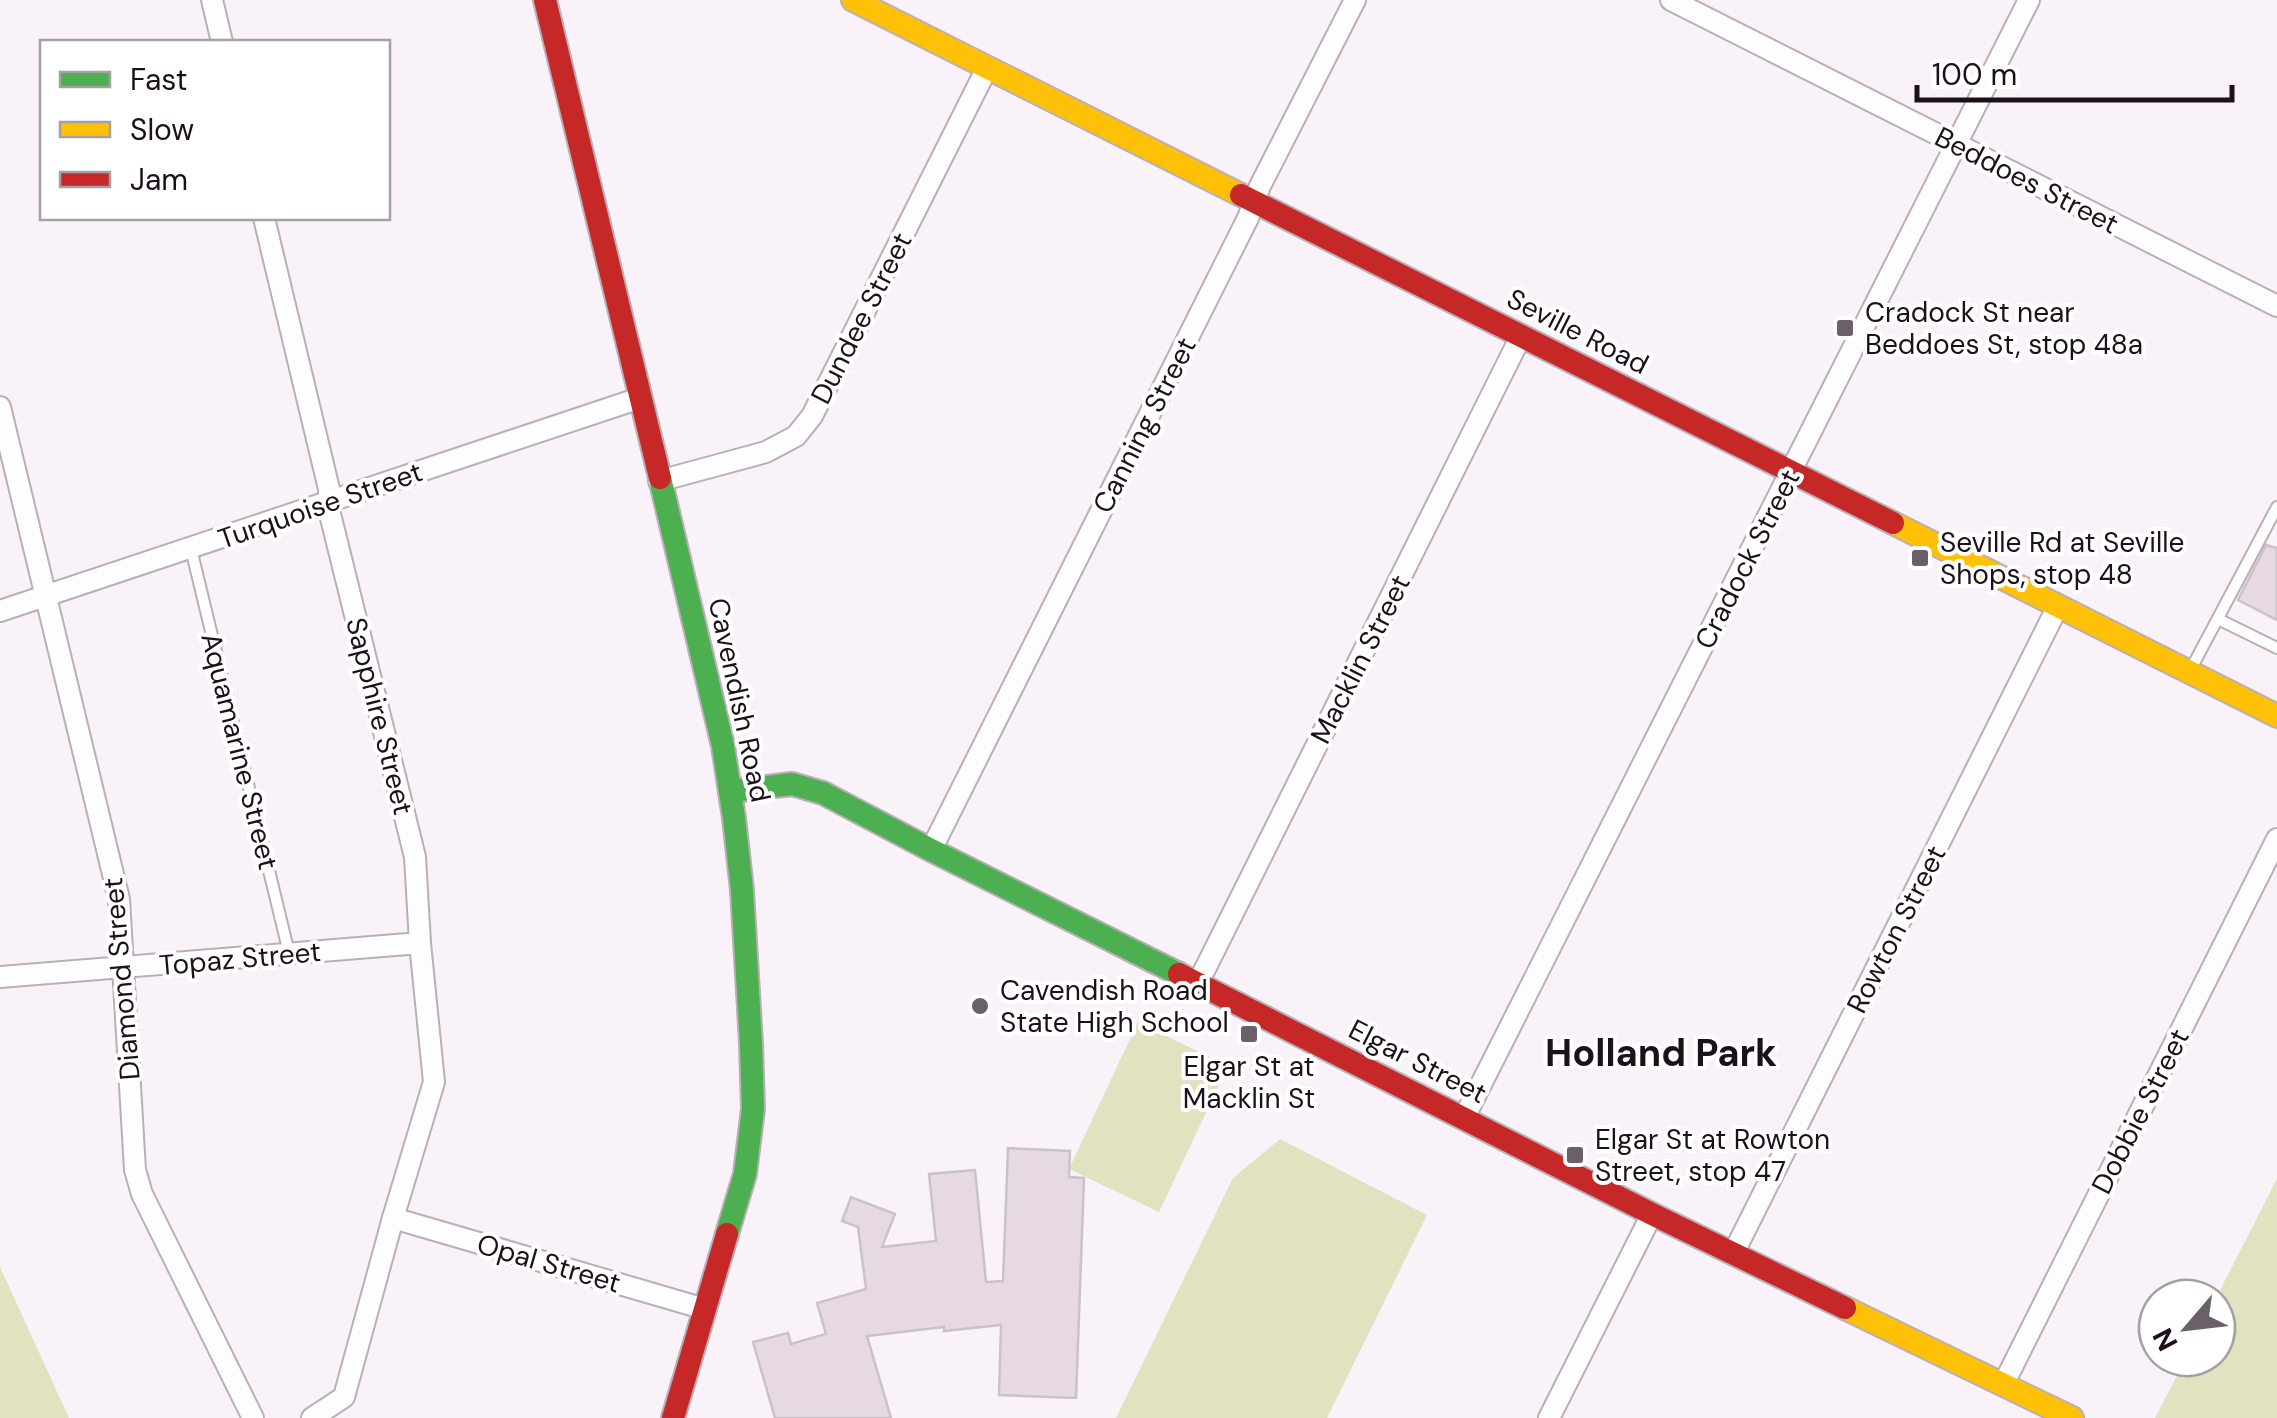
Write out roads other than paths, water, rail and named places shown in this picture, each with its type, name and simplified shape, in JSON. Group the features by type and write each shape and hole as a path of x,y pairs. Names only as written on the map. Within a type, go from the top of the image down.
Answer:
{"street":[{"path":"212,0 222,40"},
{"name":"Cavendish Road","path":"545,0 716,710 732,791 742,878 754,1122 745,1174 673,1418"},
{"name":"Seville Road","path":"853,0 2277,716"},
{"name":"Canning Street","path":"931,850 1355,0"},
{"name":"Beddoes Street","path":"1671,0 2277,306"},
{"name":"Cradock Street","path":"1464,1118 2028,0"},
{"name":"Dundee Street","path":"659,480 766,452 796,436 812,416 987,68"},
{"name":"Sapphire Street","path":"264,220 330,514 414,857 434,1082 393,1218"},
{"name":"Macklin Street","path":"1198,983 1521,336"},
{"name":"Turquoise Street","path":"0,610 640,398"},
{"name":"Diamond Street","path":"0,406 120,899 135,1170 142,1194 253,1418"},
{"name":"Rowton Street","path":"1734,1252 2058,606"},
{"name":"Elgar Street","path":"732,791 782,784 813,788 1652,1214 2072,1418"},
{"name":"Dobbie Street","path":"2004,1383 2277,838"},
{"name":"Topaz Street","path":"0,977 420,943"},
{"path":"1549,1418 1652,1214"},
{"path":"312,1418 344,1398 393,1218"},
{"name":"Opal Street","path":"393,1218 705,1309"}],"lane":[{"path":"2190,673 2277,507"},
{"name":"Aquamarine Street","path":"191,549 289,952"},
{"path":"2218,619 2277,648"}],"place":[{"name":"Cradock St near Beddoes St, stop 48a","path":"1845,328"},
{"name":"Seville Rd at Seville Shops, stop 48","path":"1920,558"},
{"name":"Cavendish Road State High School","path":"980,1006"},
{"name":"Elgar St at Macklin St","path":"1249,1034"},
{"name":"Elgar St at Rowton Street, stop 47","path":"1575,1155"}],"district":[{"name":"Holland Park","path":"1661,1053"}]}
